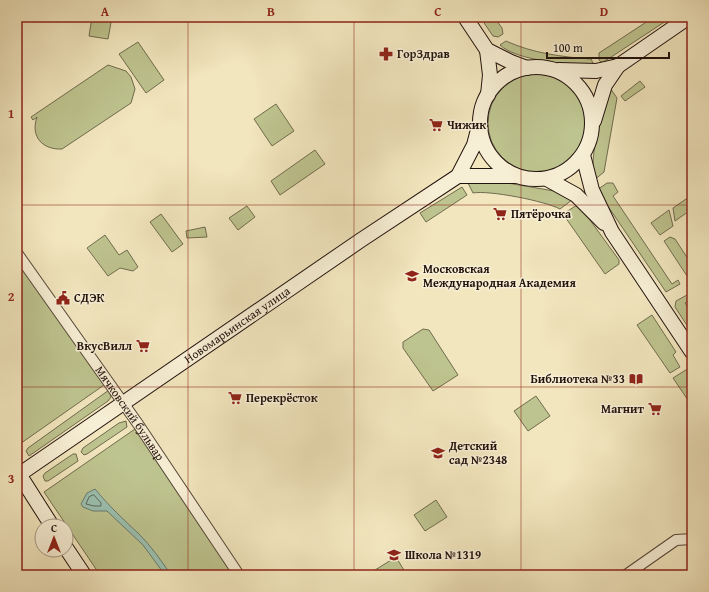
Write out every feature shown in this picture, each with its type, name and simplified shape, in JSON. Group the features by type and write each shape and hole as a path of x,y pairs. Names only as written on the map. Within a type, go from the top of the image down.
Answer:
{"street":[{"path":"465,17 487,50 490,75 488,95"},
{"path":"480,122 484,144 489,154 505,171 531,180 547,179 567,170 583,155 589,143 604,87 610,75 618,66 689,17"},
{"path":"487,50 527,68"},
{"path":"516,176 458,176 474,144 483,103 500,80 509,74 527,68 549,68 590,72 601,71 618,66"},
{"path":"549,68 573,80 582,90 590,109 592,129"},
{"path":"583,155 590,186 612,232 692,352"},
{"name":"Новомарьинская улица","path":"18,474 361,240 458,176"},
{"path":"547,179 576,196 612,232"},
{"name":"Мячковский бульвар","path":"17,253 123,403 239,575"},
{"path":"18,474 47,518"},
{"path":"626,575 676,540 692,539"},
{"path":"73,558 84,575"}],"green space":[{"path":"92,17 112,17 108,39 89,36"},
{"path":"480,17 494,17 502,28 503,34 498,37 493,36"},
{"path":"654,17 672,17 602,63 599,60 599,53"},
{"path":"506,41 526,49 547,54 591,59 594,65 559,63 519,55 500,45"},
{"path":"138,42 164,80 146,93 119,54"},
{"path":"108,65 126,71 131,77 135,89 131,103 62,149 55,149 44,145 40,141 35,131 37,117 33,120 31,117"},
{"path":"537,74 556,78 572,88 582,104 586,123 582,142 572,158 556,168 537,172 518,168 502,158 492,142 488,123 492,104 502,88 518,78"},
{"path":"640,81 645,87 625,101 621,96"},
{"path":"608,85 617,98 604,172 593,181 593,157 599,121"},
{"path":"276,104 294,131 272,146 254,119"},
{"path":"315,150 325,164 280,195 271,181"},
{"path":"496,181 554,191 572,200 560,209 517,197 481,192 473,193 468,183"},
{"path":"607,183 613,183 618,192 613,196 672,284 678,280 680,284 666,292 597,190"},
{"path":"462,187 467,195 426,222 420,213"},
{"path":"686,199 692,200 692,209 675,221 673,208"},
{"path":"577,205 587,216 619,260 619,264 605,274 563,214"},
{"path":"247,206 255,217 238,230 229,218"},
{"path":"669,210 673,226 660,235 651,223"},
{"path":"161,214 183,244 172,252 150,222"},
{"path":"205,227 207,237 187,238 186,231"},
{"path":"105,235 119,255 127,250 138,267 133,271 120,268 108,276 87,248"},
{"path":"670,237 675,239 692,265 691,282 664,241"},
{"path":"17,259 104,385 17,446"},
{"path":"687,295 691,299 685,303 692,314 692,333 675,307 676,301"},
{"path":"652,315 676,352 673,355 680,367 670,373 637,325"},
{"path":"423,329 429,330 458,375 433,391 403,348 403,342"},
{"path":"689,368 692,372 692,406 673,378"},
{"path":"109,390 111,397 108,401 29,456 26,451 28,448"},
{"path":"536,396 550,416 528,431 514,411"},
{"path":"126,421 127,427 87,454 84,455 81,452 83,448 119,423"},
{"path":"135,429 234,575 100,575 74,536 74,518 62,518 44,492"},
{"path":"73,454 76,454 78,461 48,481 45,481 43,476 45,473"},
{"path":"436,500 447,517 425,531 414,515"},
{"path":"396,557 405,572 400,575 367,575"}],"water":[{"path":"95,489 148,543 171,575 165,575 143,545 107,511 93,511 83,507 81,504 87,493"}],"place":[{"name":"ГорЗдрав","path":"386,54"},
{"name":"Чижик","path":"436,125"},
{"name":"Пятёрочка","path":"500,214"},
{"name":"Московская Международная Академия","path":"412,276"},
{"name":"СДЭК","path":"63,298"},
{"name":"ВкусВилл","path":"143,346"},
{"name":"Библиотека №33","path":"636,379"},
{"name":"Перекрёсток","path":"235,398"},
{"name":"Магнит","path":"655,409"},
{"name":"Детский сад №2348","path":"438,453"},
{"name":"Школа №1319","path":"394,555"}]}
